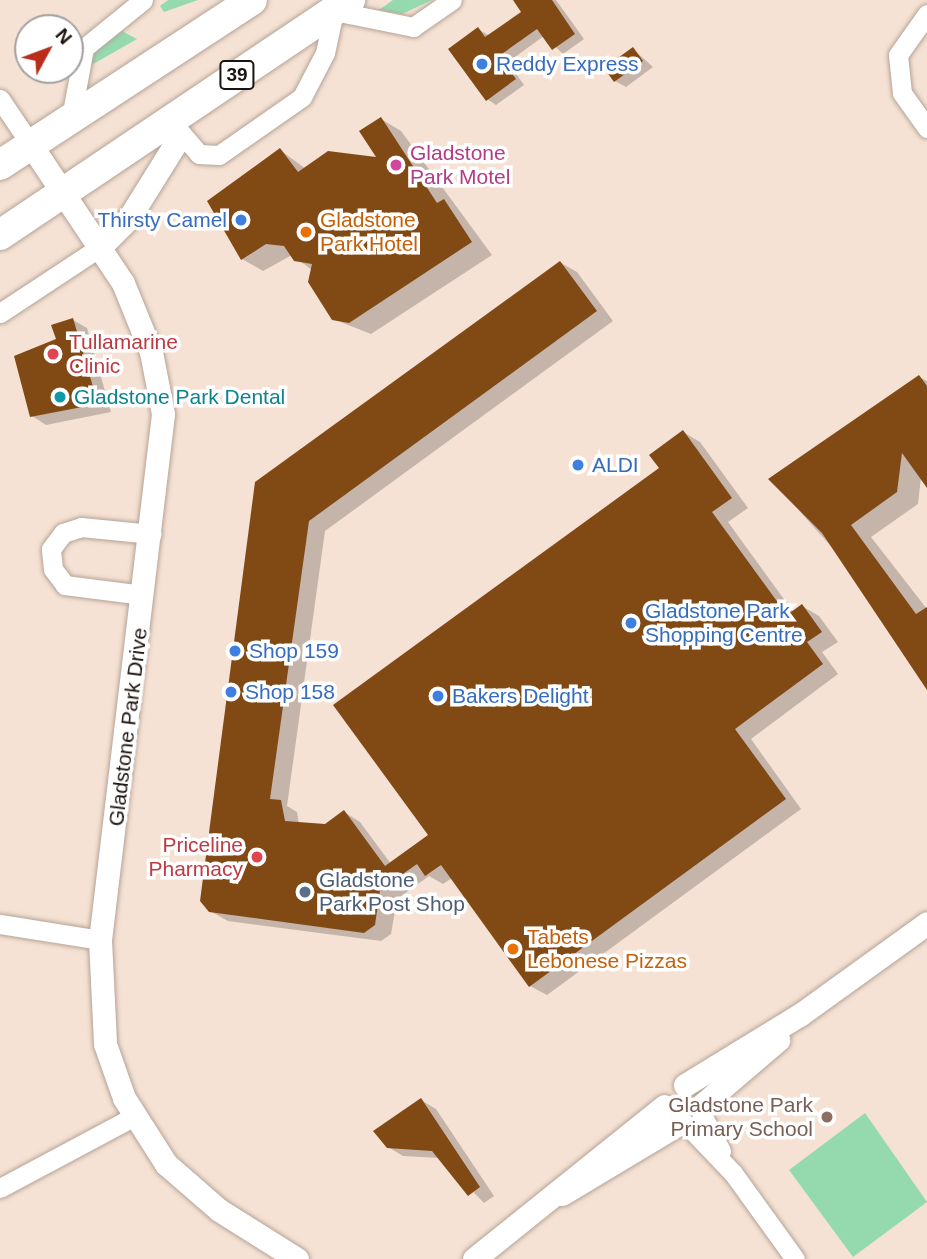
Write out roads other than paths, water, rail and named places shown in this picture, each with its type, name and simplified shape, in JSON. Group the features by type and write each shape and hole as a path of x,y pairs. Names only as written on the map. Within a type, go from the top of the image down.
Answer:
{"main road":[{"name":"39","path":"0,165 251,0"},
{"name":"39","path":"0,235 168,119 342,5"}],"street":[{"path":"71,118 83,48 143,0"},
{"path":"168,119 202,156 224,153 302,97 325,52 342,5 413,27 452,0"},
{"path":"927,14 898,55 902,93 927,128"},
{"path":"0,99 31,145"},
{"path":"0,313 100,247 129,218 175,144 168,119"},
{"name":"Gladstone Park Drive","path":"31,145 100,247 135,310 159,387 164,438 100,940 105,1044 133,1117 190,1188 297,1259"},
{"path":"144,595 65,585 53,569 51,549 63,533 81,527 152,534"},
{"path":"474,1259 552,1198 580,1168 664,1106 667,1093 685,1085 801,1014 927,923"},
{"path":"0,924 100,940"},
{"path":"552,1198 592,1180 692,1116 801,1014"},
{"path":"685,1085 699,1093 692,1116"},
{"path":"664,1106 692,1116 795,1259"},
{"path":"0,1188 133,1117"}],"place":[{"name":"Reddy Express","path":"482,64"},
{"name":"Gladstone Park Motel","path":"396,165"},
{"name":"Thirsty Camel","path":"241,220"},
{"name":"Gladstone Park Hotel","path":"306,232"},
{"name":"Tullamarine Clinic","path":"53,354"},
{"name":"Gladstone Park Dental","path":"60,397"},
{"name":"ALDI","path":"578,465"},
{"name":"Gladstone Park Shopping Centre","path":"631,623"},
{"name":"Shop 159","path":"235,651"},
{"name":"Shop 158","path":"231,692"},
{"name":"Bakers Delight","path":"438,696"},
{"name":"Priceline Pharmacy","path":"257,857"},
{"name":"Gladstone Park Post Shop","path":"305,892"},
{"name":"Tabets Lebonese Pizzas","path":"513,949"},
{"name":"Gladstone Park Primary School","path":"827,1117"}]}
